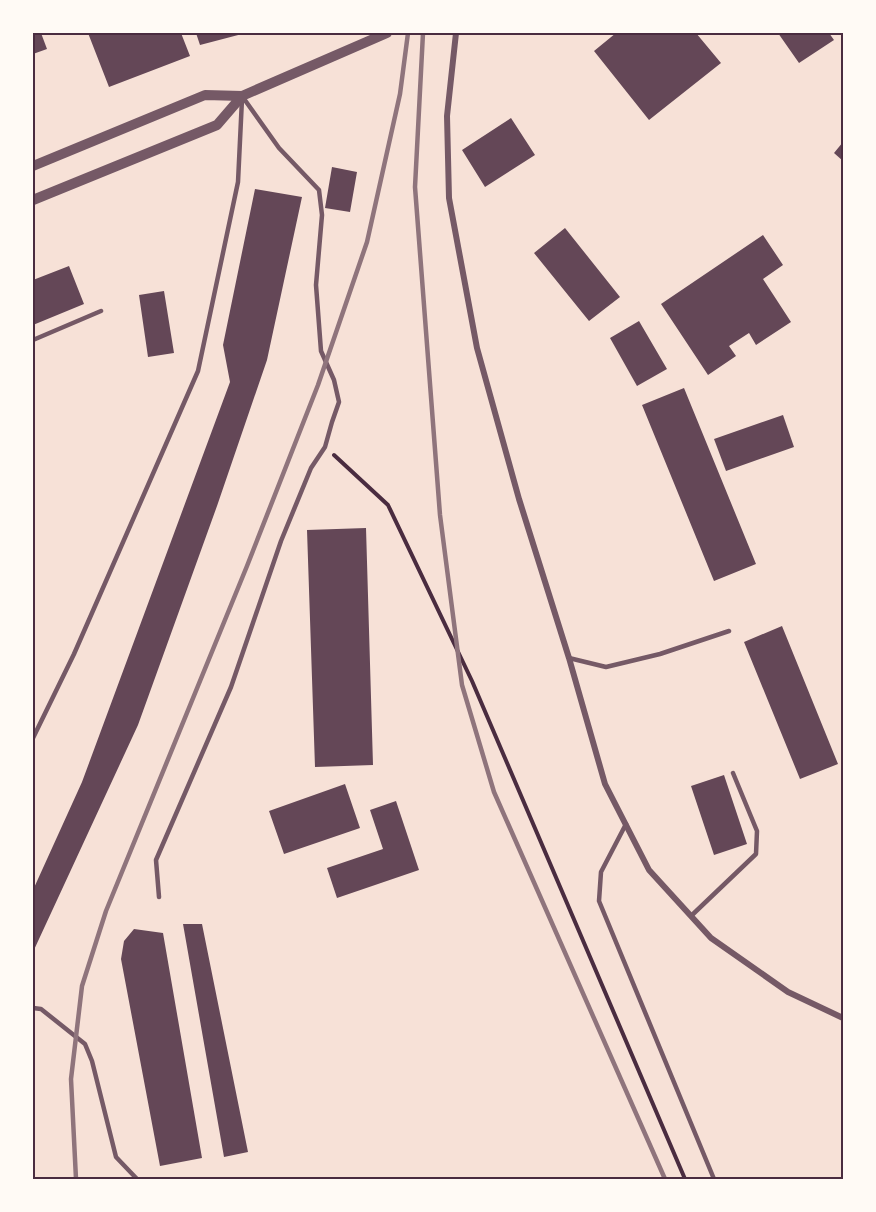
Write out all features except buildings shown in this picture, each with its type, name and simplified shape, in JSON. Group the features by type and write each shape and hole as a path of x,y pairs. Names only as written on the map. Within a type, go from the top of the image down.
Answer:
{"street":[{"path":"33,200 217,124 242,96 371,36 387,33"},
{"path":"456,33 447,116 449,198 477,348 519,500 569,658 605,784 649,870 711,938 788,992 843,1018"},
{"path":"33,166 205,95 242,96"}],"lane":[{"path":"159,897 156,860 231,687 281,541 311,468 325,447 339,402 334,380 321,351 316,285 322,215 319,190 279,148 242,96"},
{"path":"33,738 74,654 198,371 238,182 242,96"},
{"path":"33,340 101,311"},
{"path":"569,658 606,667 660,654 729,631"},
{"path":"691,916 756,854 757,831 733,773"},
{"path":"626,824 601,872 599,900 714,1179"},
{"path":"33,1008 41,1009 85,1044 92,1061 117,1157 137,1179"}],"path":[{"path":"325,447 388,505 471,681 685,1179"}],"railway":[{"path":"76,1179 71,1079 82,986 106,911 247,566 318,385 367,242 400,94 408,33"},
{"path":"423,33 415,187 440,515 462,685 494,792 665,1179"}]}
